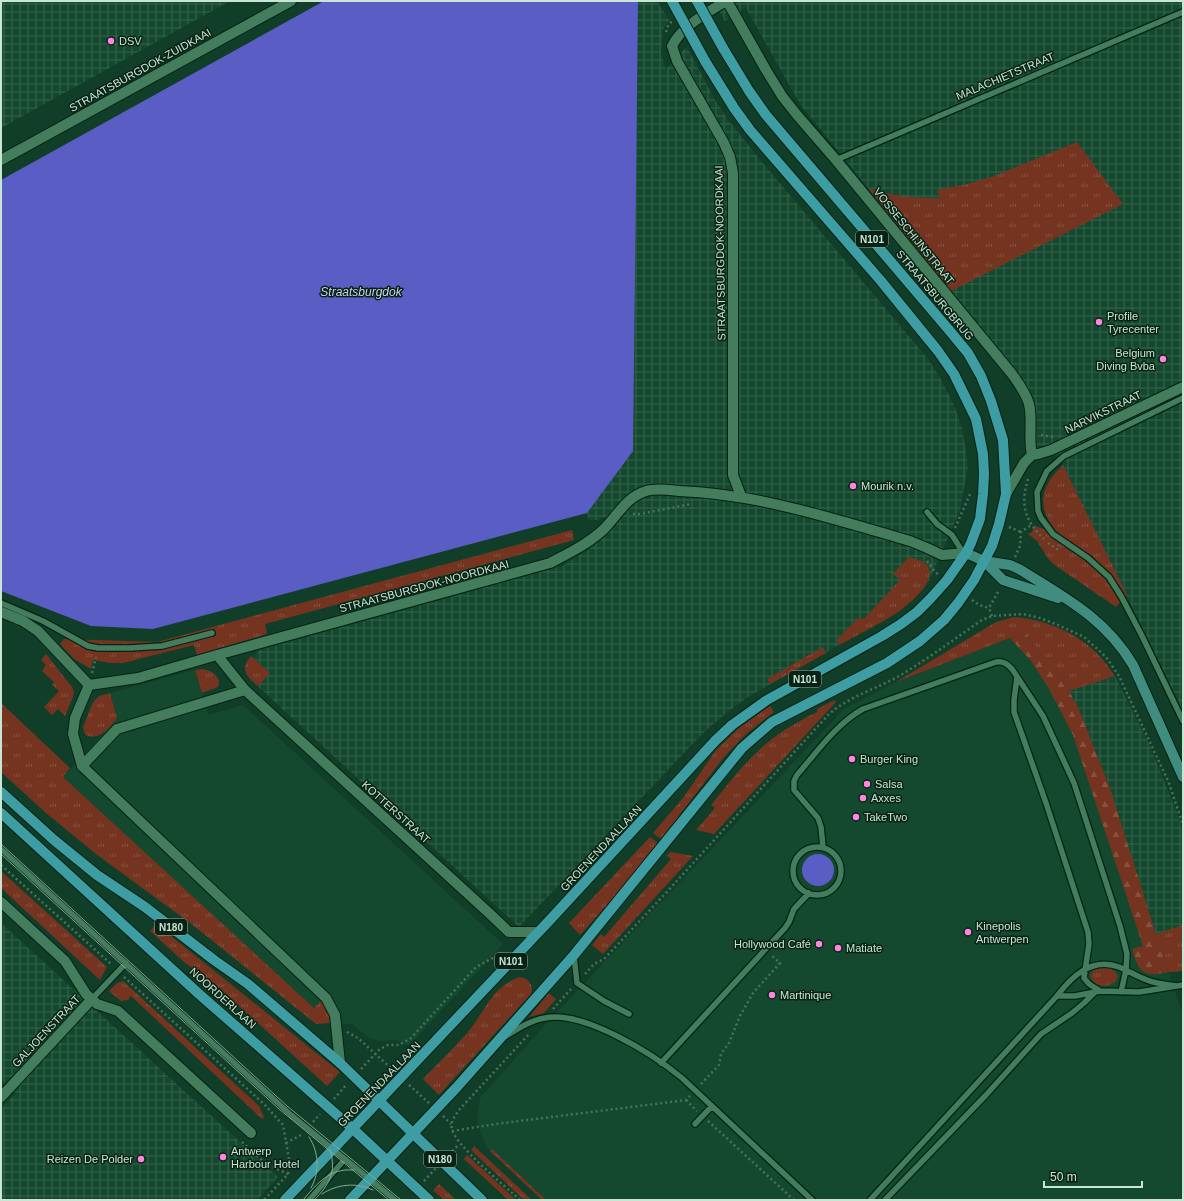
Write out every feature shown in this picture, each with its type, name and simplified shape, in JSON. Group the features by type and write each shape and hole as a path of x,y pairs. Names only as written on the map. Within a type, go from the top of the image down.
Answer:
{"main road":[{"name":"N101","path":"672,1 725,96 750,130 881,281 957,379 976,419 983,454 984,474 982,507 976,533 966,553"},
{"name":"STRAATSBURGBRUG","path":"696,1 749,92 766,115 968,353 981,376 991,401 1003,440 1006,494 992,546 984,561"},
{"name":"GROENENDAALLAAN","path":"285,1200 484,990 701,755 732,725 767,700 901,624 931,598 947,580 966,553"},
{"name":"N101","path":"574,955 742,748 772,722 785,714 887,663 911,648 954,609 974,580 984,561"},
{"name":"NOORDERLAAN","path":"1,792 54,840 97,875 146,907 214,960 248,984 340,1063 482,1200"},
{"name":"NOORDERLAAN","path":"1,813 205,999 353,1129 429,1200"},
{"path":"350,1200 436,1110 574,955"}],"street":[{"name":"STRAATSBURGDOK-ZUIDKAAI","path":"1,160 291,1"},
{"name":"VOSSESCHIJNSTRAAT","path":"727,1 782,96 1012,374 1025,394 1030,406 1030,446 1032,455"},
{"name":"STRAATSBURGDOK-NOORDKAAI","path":"89,685 138,678 550,563 585,545 604,529 630,498 648,490 689,491 741,496 733,475 733,173 730,157 724,143 677,62 672,46 676,38 693,23 727,1"},
{"name":"NARVIKSTRAAT","path":"1032,455 1050,450 1183,387"},
{"path":"1006,494 1024,462 1032,455"},
{"path":"741,496 794,508 910,541 942,555 966,553 984,561 1010,565 1019,569 1073,603 1104,627 1125,651 1133,665 1183,777"},
{"path":"984,561 1003,580 1073,603"},
{"path":"1,612 23,620 38,631 89,685 75,718 73,734 82,766 307,978 326,998 335,1015 340,1063"},
{"path":"82,766 117,729 245,690 217,655"},
{"name":"KOTTERSTRAAT","path":"245,690 509,932 538,932"},
{"path":"1,902 65,961 86,994 97,1004 118,1011 251,1133"},
{"name":"GALJOENSTRAAT","path":"2,1094 92,999"}],"lane":[{"name":"MALACHIETSTRAAT","path":"836,160 1183,12"},
{"name":"NARVIKSTRAAT","path":"1183,398 1064,456 1047,471 1037,492 1038,511 1052,534 1088,558 1109,577 1142,636 1183,721"},
{"path":"927,512 938,524 952,535 962,551 966,553"},
{"path":"1,603 43,621 88,646 98,648 162,646 212,633"},
{"path":"823,847 821,827 818,818 794,790 794,781 842,725 853,715 863,709 1002,661 1008,665 1017,677 1043,716 1074,784 1120,926 1127,954 1126,970 1121,992"},
{"path":"1017,677 1014,712 1046,803 1088,932 1089,944 1084,978 1088,984 1098,991"},
{"path":"816,846 823,847 829,849 838,858 841,871 840,878 833,889 828,892 815,895 809,893 798,885 793,873 793,866 799,855 804,850 816,846"},
{"path":"1,849 291,1115 395,1200"},
{"path":"661,1063 785,928 794,909 809,893"},
{"path":"574,955 577,983 629,1014"},
{"path":"92,999 126,963"},
{"path":"872,1199 1065,986 1084,970 1096,964 1106,964 1126,970 1149,981 1180,985"},
{"path":"1057,996 1075,996 1098,991 1138,992 1180,985"},
{"path":"885,1200 1042,1034 1072,1013 1098,991"},
{"path":"497,1041 533,1021 560,1016 596,1027 624,1041 671,1070 712,1106 812,1200"},
{"path":"695,1124 712,1106"},
{"path":"309,1200 345,1159"}],"path":[{"path":"1029,478 1024,492 1027,518 1031,525 1052,547 1062,553"},
{"path":"620,510 632,514 640,514 696,504"},
{"path":"1022,532 1031,525"},
{"path":"922,558 927,561 935,572"},
{"path":"990,608 992,616"},
{"path":"520,1200 459,1144 452,1131 451,1124 459,1110 594,964 605,958 829,714 842,703 892,680 923,662 976,624 992,616 1023,614 1058,625 1084,637 1106,657 1119,676 1166,775 1183,825"},
{"path":"89,685 98,648"},
{"path":"1,865 264,1104 283,1125 290,1165 288,1174 264,1200"},
{"path":"452,1131 686,1100 719,1065 721,1054 729,1043 740,1016 753,993 780,963 766,949"},
{"path":"354,1077 375,1054 384,1047 399,1045 411,1038 476,967 504,952"},
{"path":"375,1054 451,1124"},
{"path":"686,1100 794,1200"},
{"path":"251,1133 242,1142 266,1164 288,1174"},
{"path":"417,1188 459,1144"}],"shaded area":[{"path":"1,1 230,1 1,128"},
{"path":"593,1 657,1 669,20 663,29 661,53 666,69 687,47 715,100 729,121 928,359 939,376 954,405 962,428 968,466 960,510 929,581 923,589 900,610 748,697 725,714 702,734 519,927 250,679 246,673 245,667 247,661 260,650 562,566 588,550 613,526 626,509 597,520 589,520 587,513 583,514"},
{"path":"713,1 1183,1 1183,711 1063,465 1048,448 1038,449 1034,446 1025,384 1009,362 800,104 746,8 725,21"},
{"path":"1025,633 1069,691 1110,788 1183,1015 1183,1200 546,1200 492,1149 490,1151 481,1135 477,1118 480,1098 543,1027 844,709 896,682"},
{"path":"195,670 208,715 243,705 503,944 409,1046 396,1040 379,1041 369,1038 352,1024 330,1023 328,1008 322,1001 315,1009 63,777 117,718 110,693"},
{"path":"1115,676 1150,746 1179,818 1183,835 1183,971 1168,972 1110,788 1078,707 1069,691"},
{"path":"1,923 278,1177 257,1200 1,1200 1,1109 16,1093 1,1080"}],"green space":[{"path":"1077,142 1123,204 951,291 868,188 903,196 940,198 937,190 967,184 994,176"},
{"path":"1063,465 1127,595 1116,607 1056,566 1049,560 1037,541 1028,534 1032,532 1034,526 1058,533 1046,515 1043,498 1049,481"},
{"path":"572,530 574,540 265,624 267,634 197,655 194,645 123,663 93,660 91,669 74,659 60,644 64,639 157,642"},
{"path":"909,557 924,562 929,568 930,575 923,589 898,612 839,645 837,640 859,617 863,620 900,580 893,574"},
{"path":"1014,617 1039,621 1064,630 1075,636 1086,643 1104,661 1115,676 1069,691 1025,633 896,682 996,622"},
{"path":"1025,633 1069,691 1078,707 1110,788 1168,972 1160,974 1147,973 1140,968 1137,963 1132,949 1143,946 1073,735 1048,687 1031,661 1010,638"},
{"path":"823,647 826,653 770,684 767,679"},
{"path":"46,654 72,687 74,692 65,716 58,709 52,715 44,707 59,691 52,685 54,682 42,671 46,665 41,660"},
{"path":"251,656 270,673 258,686 248,676 245,669 245,665"},
{"path":"195,670 208,670 217,676 219,681 218,687 202,693"},
{"path":"110,693 117,718 100,735 86,735 83,727 93,702 99,696"},
{"path":"835,700 836,702 714,834 696,830 715,808 711,805 740,770 763,746 783,731 817,712 817,709"},
{"path":"1,703 70,768 63,777 314,1008 322,1000 328,1008 330,1023 316,1024 194,926 96,854 46,813 1,772"},
{"path":"770,706 774,712 746,734 724,757 661,839 653,833 683,798 716,750 740,727"},
{"path":"650,837 658,843 616,895 580,935 569,923"},
{"path":"670,852 693,856 603,954 592,945 601,934 604,937 671,859 667,856"},
{"path":"1,871 107,967 100,980 1,888"},
{"path":"156,924 340,1072 327,1086 216,985 184,962 150,931"},
{"path":"1183,925 1183,971 1168,972 1156,934"},
{"path":"1099,967 1108,968 1115,971 1118,976 1113,984 1102,986 1098,985 1092,980 1090,976 1092,972"},
{"path":"520,977 526,979 530,983 532,988 531,994 439,1095 423,1079 468,1032 496,993 510,981"},
{"path":"123,981 259,1106 264,1117 262,1119 131,996 128,1000 121,1001 109,991 117,983"},
{"path":"549,993 556,999 544,1013 529,1017"},
{"path":"474,1146 532,1200 524,1200 471,1150"},
{"path":"492,1149 546,1200 542,1200 490,1151"},
{"path":"467,1155 516,1200 508,1200 464,1159"},
{"path":"439,1184 456,1200 444,1200 433,1190"}],"water":[{"name":"Straatsburgdok","path":"324,1 638,1 633,451 587,513 153,629 91,626 1,591 1,180"},
{"path":"815,854 821,854 830,858 834,870 830,882 821,886 815,886 806,882 802,873 802,867 806,858"}],"tram line":[{"path":"1,844 287,1106 401,1200"},
{"path":"1,854 279,1109 389,1200"},
{"path":"309,1137 315,1149 317,1162 316,1175 311,1188"},
{"path":"314,1200 328,1183 332,1172 333,1165 330,1150"},
{"path":"303,1200 319,1183 331,1174 338,1171 354,1170"},
{"path":"322,1194 334,1188 347,1185 367,1187 373,1190"}],"place":[{"name":"DSV","path":"111,41"},
{"name":"Profile Tyrecenter","path":"1099,322"},
{"name":"Belgium Diving Bvba","path":"1163,359"},
{"name":"Mourik n.v.","path":"853,486"},
{"name":"Burger King","path":"852,759"},
{"name":"Salsa","path":"867,784"},
{"name":"Axxes","path":"863,798"},
{"name":"TakeTwo","path":"856,817"},
{"name":"Kinepolis Antwerpen","path":"968,932"},
{"name":"Hollywood Café","path":"819,944"},
{"name":"Matiate","path":"838,948"},
{"name":"Martinique","path":"772,995"},
{"name":"Antwerp Harbour Hotel","path":"223,1157"},
{"name":"Reizen De Polder","path":"141,1159"}]}
